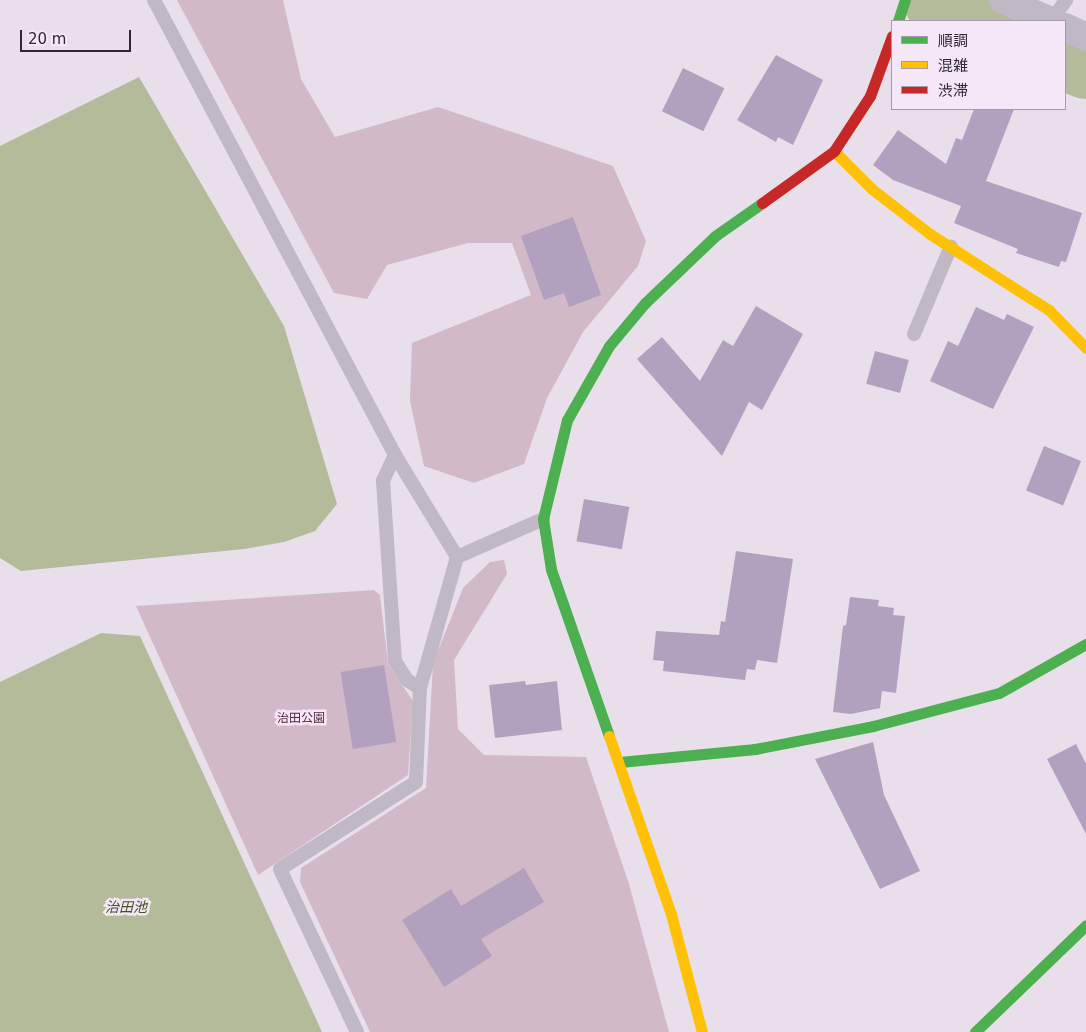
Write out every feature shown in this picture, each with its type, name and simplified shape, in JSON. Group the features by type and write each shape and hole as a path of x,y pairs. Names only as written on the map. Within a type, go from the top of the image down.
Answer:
{"street":[{"path":"1003,0 1049,20"},
{"path":"898,20 904,3"},
{"path":"1066,27 1086,37"},
{"path":"702,1032 670,914 620,762 551,569 543,519 567,420 609,346 645,303 716,236 834,151 870,96 891,39"},
{"path":"834,151 872,189 951,246 1049,310 1086,348"},
{"path":"620,762 755,749 872,726 999,694 1086,644"},
{"path":"975,1032 1086,925"}],"lane":[{"path":"154,0 395,455 457,557 420,688 416,782 280,869 357,1032"},
{"path":"1052,20 1066,0"},
{"path":"914,334 951,246"},
{"path":"395,455 383,481 395,661 407,680 420,688"},
{"path":"457,557 543,519"}],"green space":[{"path":"177,0 283,0 301,79 335,137 438,107 613,166 646,241 638,266 583,332 547,398 524,464 474,483 424,466 410,401 412,343 531,295 512,243 468,243 387,265 367,299 334,293"},
{"path":"504,560 507,574 454,660 458,729 484,755 586,757 629,884 669,1032 370,1032 300,882 301,868 426,788 433,663 463,588 490,562"},
{"name":"治田公園","path":"374,590 380,595 388,664 413,701 408,775 258,875 136,606"}],"water":[{"path":"139,77 284,326 337,504 315,531 284,542 244,549 21,571 0,558 0,146"},
{"name":"治田池","path":"101,633 140,636 322,1032 0,1032 0,682"}],"building":[{"path":"776,55 823,80 793,145 778,137 776,142 737,120"},
{"path":"683,68 724,88 703,131 662,111"},
{"path":"974,110 1014,110 986,181 1082,213 1066,262 1061,261 1059,267 1016,253 1018,249 954,223 961,206 893,180 873,165 898,130 946,164 956,138 962,140"},
{"path":"573,217 601,295 569,307 564,293 544,300 521,236"},
{"path":"756,306 803,334 762,410 749,402 722,456 637,359 662,337 700,381 723,340 733,346"},
{"path":"976,307 1004,320 1007,314 1034,327 993,409 930,381 948,341 958,346"},
{"path":"875,351 909,360 900,393 866,384"},
{"path":"1044,446 1081,461 1063,505 1026,491"},
{"path":"584,499 629,507 622,549 577,541"},
{"path":"736,551 793,559 777,663 757,660 755,670 747,669 745,680 663,671 664,661 653,660 656,631 719,635 721,621 725,622"},
{"path":"850,597 879,600 878,606 894,608 893,615 905,616 896,693 882,691 880,708 851,714 833,712 843,626 846,625"},
{"path":"384,665 396,742 353,749 341,672"},
{"path":"525,681 526,685 557,681 562,730 495,738 489,685"},
{"path":"873,742 884,795 920,871 880,889 815,759"},
{"path":"1076,744 1086,764 1086,834 1047,759"},
{"path":"524,868 544,902 481,939 492,956 444,987 402,920 451,889 461,906"}],"waterway":[{"path":"937,0 983,20"},
{"path":"1066,56 1086,65"}],"traffic: fast":[{"path":"898,20 905,0"},
{"path":"609,736 551,569 543,519 567,420 609,346 645,303 715,236 762,203"},
{"path":"620,762 755,749 873,726 999,693 1086,644"},
{"path":"975,1032 1086,925"}],"traffic: slow":[{"path":"834,151 872,189 930,234 1049,310 1086,348"},
{"path":"609,736 671,914 702,1032"}],"traffic: jam":[{"path":"762,203 834,151 870,96 891,39"}]}
